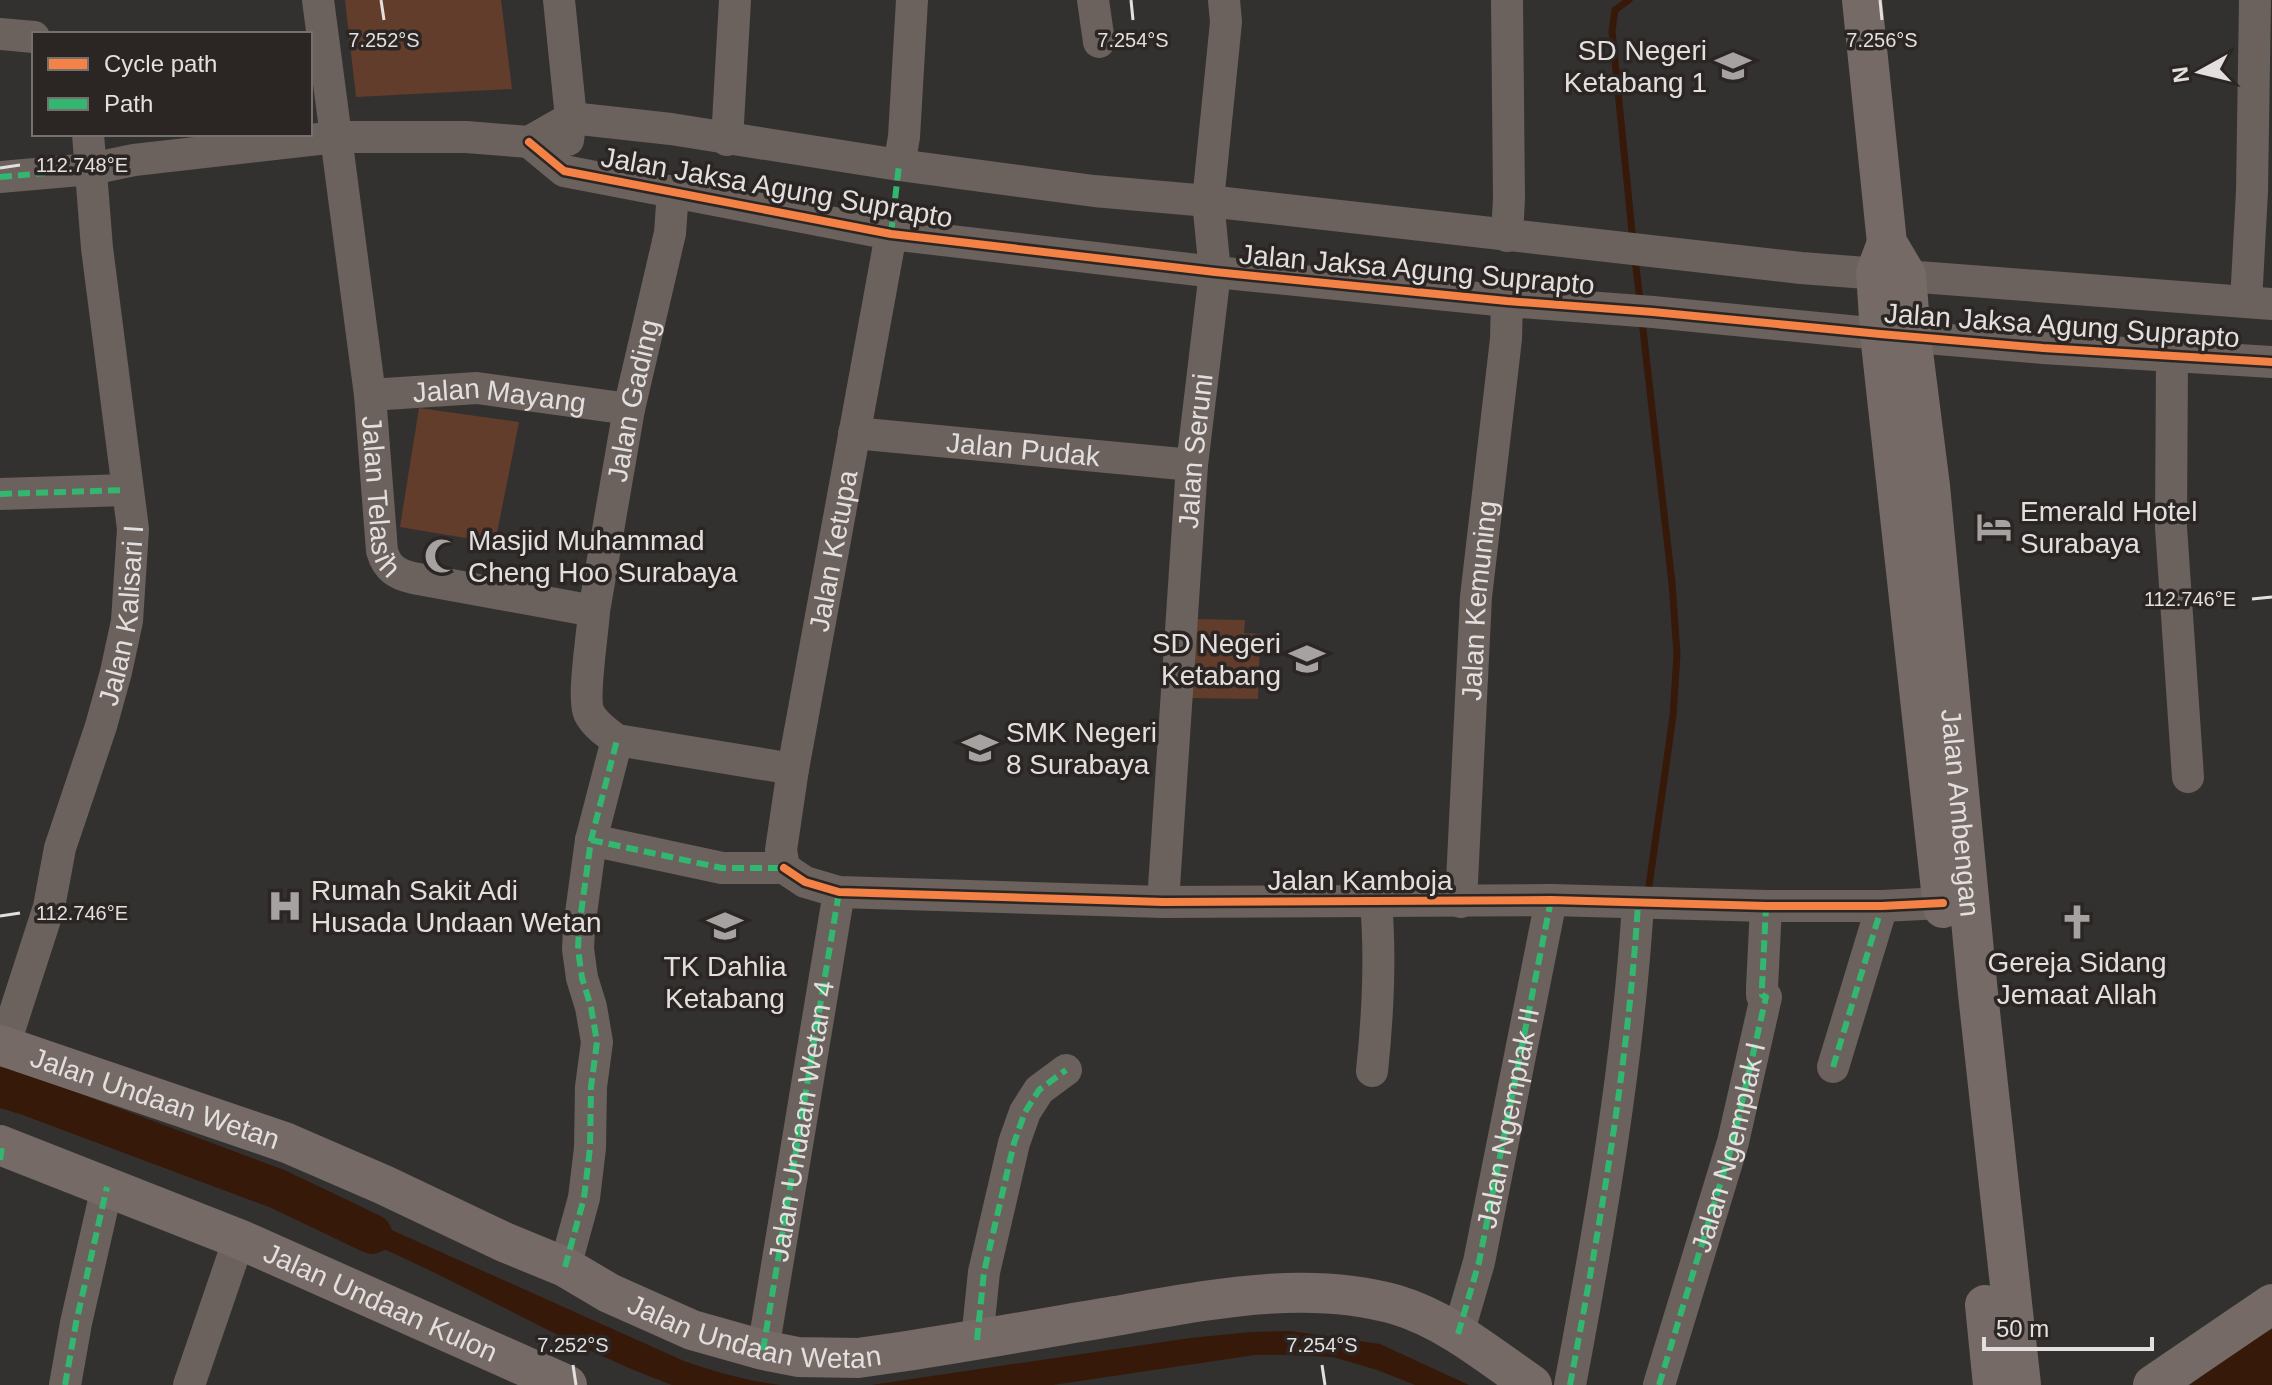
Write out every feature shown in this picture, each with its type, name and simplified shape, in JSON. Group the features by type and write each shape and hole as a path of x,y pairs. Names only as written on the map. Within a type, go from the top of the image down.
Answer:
{"main road":[{"name":"Jalan Ambengan","path":"1862,0 1890,264 1943,903 2015,1384"},
{"name":"Jalan Ambengan","path":"1896,335 1930,486 2015,1384"},
{"name":"Jalan Undaan Wetan","path":"2,1046 287,1143 565,1267 609,1293 678,1324 763,1350 798,1357 858,1358 1211,1300 1289,1292 1335,1293 1399,1306 1428,1317 1532,1385"},
{"name":"Jalan Undaan Kulon","path":"1,1150 107,1187 239,1239 567,1385"},
{"path":"2153,1385 2272,1304"}],"street":[{"name":"Jalan Telasih","path":"318,0 370,395 385,562 394,572 413,578 594,611"},
{"path":"559,0 571,118 564,171"},
{"path":"727,140 735,0"},
{"path":"899,165 904,137 912,0"},
{"path":"1093,0 1099,42"},
{"name":"Jalan Seruni","path":"1163,902 1192,465 1215,272 1208,201 1226,22 1224,0"},
{"path":"1507,0 1507,236"},
{"path":"2255,0 2252,191 2259,303"},
{"path":"0,34 32,37"},
{"path":"0,177 91,169 134,160 336,137 466,137 529,142 571,118"},
{"name":"Jalan Jaksa Agung Suprapto","path":"571,118 671,129 727,140 1094,191 1208,201 1801,268 1890,264 2259,303"},
{"name":"Jalan Kalisari I","path":"2,1046 49,907 60,848 101,726 127,621 133,529 97,248 88,136"},
{"path":"529,142 564,171"},
{"name":"Jalan Jaksa Agung Suprapto","path":"564,171 891,234 1215,272 1896,335 2272,362"},
{"name":"Jalan Gading","path":"594,611 629,409 670,233 673,191"},
{"name":"Jalan Ketupa","path":"784,868 781,850 793,769 891,234"},
{"name":"Jalan Kemuning","path":"1461,902 1476,597 1506,339 1507,301"},
{"path":"2172,356 2171,527 2188,777"},
{"name":"Jalan Mayang","path":"370,395 477,388 629,409"},
{"name":"Jalan Pudak","path":"854,433 1192,465"},
{"path":"0,494 126,490"},
{"path":"594,611 587,697 588,712 600,727 617,740 793,769"},
{"path":"565,1267 584,1198 597,1042 578,949 591,840 617,740"},
{"path":"591,840 722,868 784,868"},
{"name":"Jalan Kamboja","path":"784,868 805,882 839,892 1163,902 1551,900 1766,906 1943,903"},
{"name":"Jalan Undaan Wetan 4","path":"763,1350 839,892"},
{"name":"Jalan Ngemplak II","path":"1458,1334 1479,1262 1551,900"},
{"path":"1372,1071 1378,1012 1376,902"},
{"path":"1570,1385 1591,1271 1644,904"},
{"name":"Jalan Ngemplak I","path":"1659,1385 1733,1142 1766,997 1762,995 1766,906"},
{"path":"1833,1067 1882,906"},
{"path":"977,1340 984,1272 1014,1143 1025,1112 1039,1090 1066,1070"},
{"path":"65,1385 107,1187"},
{"name":"Jalan Undaan Kulon","path":"189,1385 239,1239"}],"shaded area":[{"path":"345,0 501,0 512,89 356,97"},
{"path":"419,408 519,422 495,543 400,527"},
{"path":"1193,619 1245,620 1244,633 1260,634 1258,699 1191,698"},
{"path":"327,1201 684,1361 731,1376 781,1385 672,1385 641,1373 421,1266 318,1221"},
{"path":"2272,1329 2272,1385 2190,1385 2234,1351"},
{"path":"1291,1331 1380,1344 1469,1385 1415,1385 1333,1357 1255,1355 1053,1385 871,1385 1190,1338"}],"waterway":[{"path":"1629,0 1615,10 1612,31 1633,242"},
{"path":"1635,258 1640,301"},
{"path":"1642,321 1672,583 1677,654 1673,716 1648,893"},
{"path":"0,1087 278,1189 372,1234"}],"marked path":[{"path":"891,234 899,165"},
{"path":"0,177 91,169"},
{"path":"0,494 126,490"},
{"path":"565,1267 584,1198 597,1042 582,978 579,928 591,840 617,740"},
{"path":"591,840 722,868 784,868"},
{"path":"763,1350 839,892"},
{"path":"1458,1334 1479,1262 1551,900"},
{"path":"1570,1385 1612,1145 1638,904"},
{"path":"1659,1385 1733,1142 1766,997 1762,995 1766,906"},
{"path":"1833,1067 1882,906"},
{"path":"977,1340 984,1272 1014,1143 1025,1112 1039,1090 1066,1070"},
{"path":"0,1160 2,1146"},
{"path":"65,1385 107,1187"}],"cycle path":[{"path":"529,142 564,171 891,234 1215,272 1507,301 2043,348 2272,362"},
{"path":"784,868 805,882 839,892 1163,902 1551,900 1766,906 1943,903"}],"place":[{"name":"SD Negeri Ketabang 1","path":"1733,66"},
{"name":"Emerald Hotel Surabaya","path":"1994,527"},
{"name":"Masjid Muhammad Cheng Hoo Surabaya","path":"442,556"},
{"name":"SD Negeri Ketabang","path":"1307,659"},
{"name":"SMK Negeri 8 Surabaya","path":"980,748"},
{"name":"Rumah Sakit Adi Husada Undaan Wetan","path":"285,906"},
{"name":"Gereja Sidang Jemaat Allah","path":"2077,922"},
{"name":"TK Dahlia Ketabang","path":"725,926"}]}
